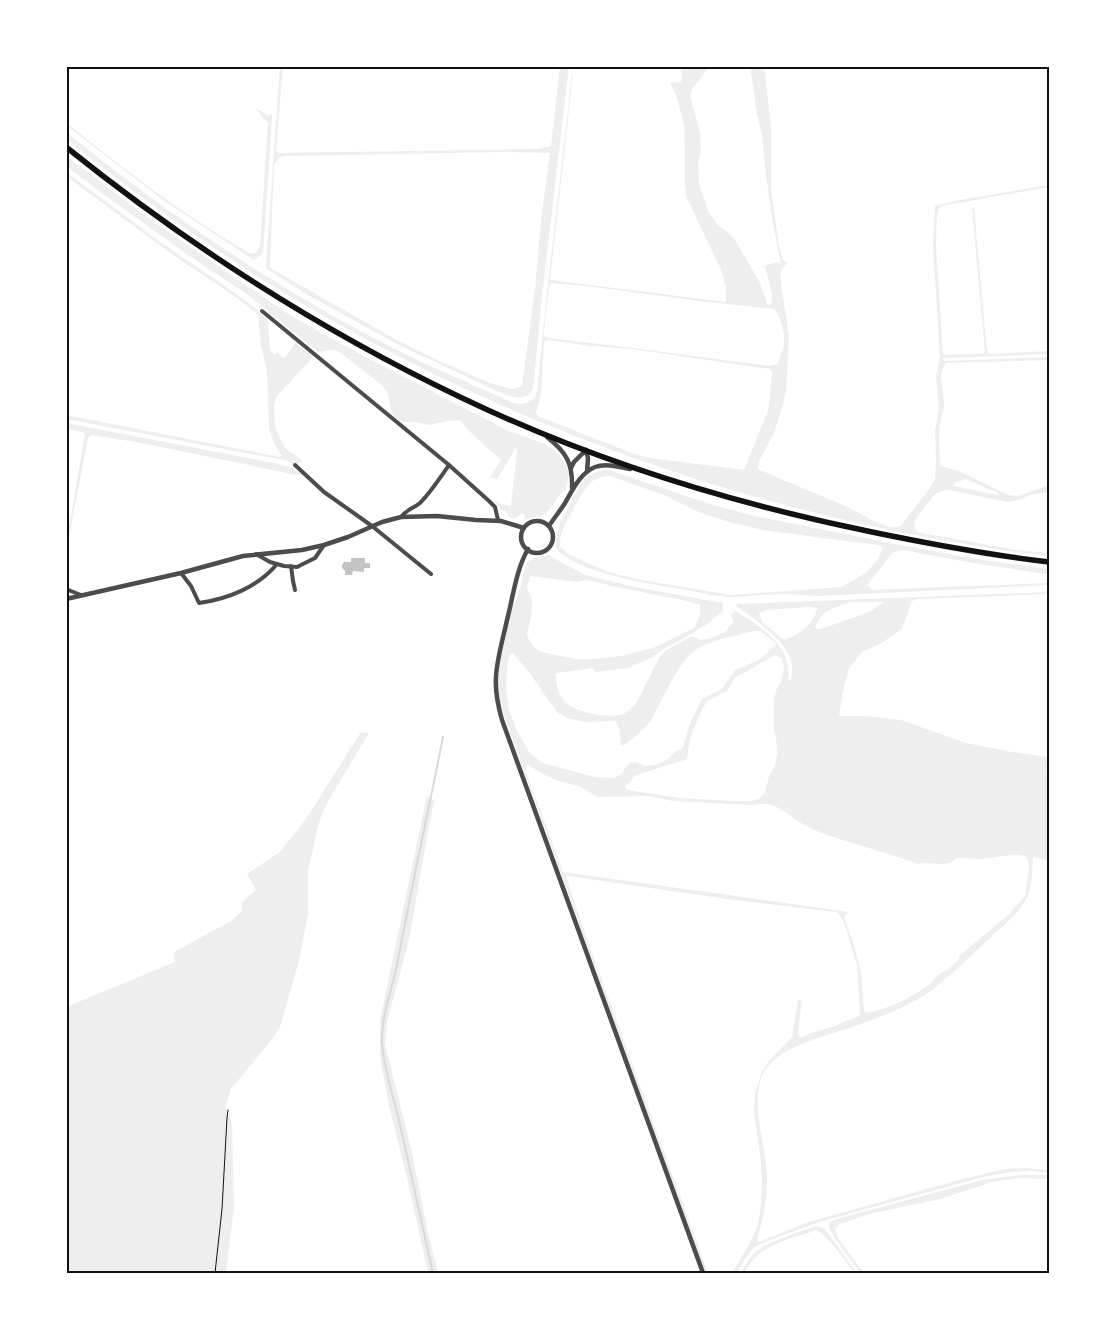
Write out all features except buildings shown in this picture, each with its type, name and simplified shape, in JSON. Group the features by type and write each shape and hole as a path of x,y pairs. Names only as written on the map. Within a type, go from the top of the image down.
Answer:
{"main road":[{"path":"66,148 159,218 267,291 314,320 444,390 542,434 642,471 721,496 813,520 941,546 1049,562"}],"street":[{"path":"262,311 449,465 495,507 498,520"},
{"path":"542,434 559,446 568,458 571,468 572,489"},
{"path":"571,468 579,455 586,450 588,458 587,472"},
{"path":"295,465 324,492 372,526 431,574"},
{"path":"401,517 405,511 418,504 428,495 449,465"},
{"path":"549,526 572,489 587,472 595,467 607,465 642,471"},
{"path":"66,599 181,573 243,556 294,551 324,545 401,517 437,516 498,520 524,528"},
{"path":"534,521 542,522 549,526 553,534 548,548 538,552 528,549 522,539 524,528 534,521"},
{"path":"256,554 270,562 297,567 315,558 324,545"},
{"path":"528,549 516,583 498,660 496,678 498,706 703,1273"},
{"path":"181,573 191,586 199,603 226,597 250,586 269,573 277,564"},
{"path":"291,566 296,590"},
{"path":"66,589 81,595"}],"path":[{"path":"215,1273 222,1209 228,1110"}],"shaded area":[{"path":"280,66 283,66 276,151 278,153 538,149 551,146 560,66 569,66 533,389 525,397 510,396 502,393 399,345 306,294 267,269","holes":["505,152 550,153 522,386 512,389 490,383 435,359 393,338 272,269 270,266 274,165 283,156"]},
{"path":"682,66 712,66 692,89 690,96 700,133 699,184 708,211 717,224 734,238 759,281 768,305 771,305 772,295 765,266 776,262 781,264 773,223 762,135 750,66 760,66 765,72 771,129 771,190 779,247 783,260 787,263 781,270 781,284 789,337 786,391 783,405 774,433 759,461 758,469 886,526 900,527 935,479 935,431 939,408 936,376 940,358 933,246 935,206 1049,185 1049,187 940,206 937,213 936,246 943,354 982,354 985,352 972,208 974,207 987,352 989,354 1049,351 1049,354 943,358 944,361 1049,357 1049,360 946,363 941,374 944,408 939,429 940,466 959,471 1008,495 1018,496 1049,485 1049,492 1030,495 1008,502 949,490 941,491 934,495 915,520 914,525 916,531 921,533 1017,550 1049,553 1049,556 931,538 848,521 767,500 686,476 606,448 528,417 376,345 303,304 182,226 66,139 66,132 182,220 304,299 419,361 513,403 522,404 535,398 537,391 572,73 550,280 726,302 726,287 722,272 687,198 684,125 677,98 670,83 681,82","holes":["551,283 774,309 783,327 783,350 778,364 769,366 547,338 544,336 544,332 549,286","548,340 632,349 770,369 772,373 768,411 744,470 650,458 634,454 538,416 536,413 541,394 544,342","966,479 998,493 998,495 953,486 955,483"]},
{"path":"255,108 269,116 270,114 272,115 272,117 263,253 254,260 163,200 66,125 66,122 110,158 179,208 251,254 255,253 260,247 268,123"},
{"path":"66,156 154,222 290,315 358,353 509,431 545,444 554,450 567,466 569,475 565,491 563,490 544,515 524,520 524,514 520,514 515,519 509,517 504,510 500,510 495,501 511,506 516,448 497,479 490,477 501,460 470,432 460,420 429,425 417,422 403,422 394,416 388,393 382,385 338,351 318,352 248,295 191,257 66,166"},
{"path":"66,172 163,244 258,310 268,321 270,350 275,355 277,352 284,359 295,343 313,357 276,397 274,407 275,428 285,448 303,461 298,463 298,466 288,461 66,419 66,415 280,457 281,455 273,441 269,428 267,372 261,345 258,315 66,176"},
{"path":"66,423 279,464 292,468 302,474 292,474 136,442 91,435 88,438 66,553 66,537 85,433 66,428"},
{"path":"612,471 720,507 754,516 916,548 1049,569 1049,574 1045,574 903,550 893,552 867,585 872,590 1049,583 1049,585 817,596 783,594 733,597 710,595 636,581 578,564 564,555 555,546 559,524 581,483 588,476 596,472","holes":["610,476 664,495 701,513 733,523 769,531 883,547 878,559 867,572 842,587 730,595 636,579 608,572 570,555 560,547 561,535 570,514 585,489 596,479"]},
{"path":"548,555 583,574 605,580 723,603 723,611 707,624 663,649 653,657 628,668 595,672 593,668 556,673 559,691 565,702 579,710 605,716 622,714 636,704 659,658 665,651 692,636 701,640 725,632 734,622 731,615 735,611 755,623 773,638 780,647 785,657 788,668 788,680 791,680 792,665 788,653 775,637 735,605 738,604 1049,592 1049,594 916,599 911,602 902,629 880,644 862,652 849,668 839,716 865,716 901,720 966,743 1048,757 1046,774 1049,776 1049,861 1033,857 1032,880 1025,901 1019,910 964,963 932,990 889,1013 796,1046 774,1060 766,1069 758,1094 758,1108 767,1187 757,1239 759,1242 809,1222 1004,1169 1049,1170 1049,1173 1034,1171 1011,1172 983,1177 819,1222 760,1244 752,1249 736,1273 732,1273 758,1225 761,1205 761,1162 754,1111 755,1093 762,1072 768,1062 792,1037 798,1000 802,1000 798,1034 801,1038 860,1015 857,965 844,922 836,912 727,899 568,876 566,877 582,925 708,1273 705,1273 501,707 498,690 499,672 512,608 518,596 526,564 537,557","holes":["530,576 576,582 587,580 700,605 700,615 694,628 653,648 621,656 576,659 541,652 534,647 527,634 532,612 532,600 527,588","851,602 884,602 869,612 818,630 815,627 818,621 825,613","817,608 810,624 784,640 762,622 759,613 766,610","760,631 777,644 758,660 734,671 722,689 702,699 689,726 683,748 676,751 667,760 654,765 644,766 636,762 630,763 622,774 614,778 595,777 542,763 529,752 517,731 509,710 506,689 507,667 510,654 513,653 528,671 557,712 567,718 584,722 615,721 619,728 621,745 623,746 648,724 676,673 688,656 700,647 722,639","775,655 782,658 784,668 782,680 777,688 774,699 774,731 777,754 775,766 769,776 765,793 759,799 732,801 679,798 627,790 625,786 634,776 687,759 690,738 707,701 727,691 735,678","527,764 558,781 579,786 598,797 648,796 673,801 768,804 775,806 821,833 919,864 947,863 961,858 982,859 1020,855 1025,856 1028,860 1029,868 1025,896 1007,916 959,956 959,959 947,971 941,973 929,985 905,1000 889,1007 865,1013 860,966 845,919 845,915 849,912 563,872 526,772"]},
{"path":"361,732 369,733 327,803 318,825 308,872 308,913 299,961 280,1027 231,1089 225,1107 232,1122 234,1207 226,1273 66,1273 66,1007 175,962 174,952 231,921 242,911 241,903 256,890 247,874 280,852 306,819"},
{"path":"427,795 434,801 409,940 387,1022 385,1044 411,1148 438,1273 428,1273 390,1110 380,1054 380,1021"},
{"path":"1021,1175 1049,1175 1049,1179 1021,1178 995,1181 940,1199 870,1214 839,1224 835,1229 838,1238 864,1273 861,1273 847,1256 829,1227 829,1223 840,1218 982,1180"},
{"path":"815,1226 825,1229 857,1273 854,1273 837,1250 817,1230 783,1241 766,1249 753,1260 744,1273 741,1273 750,1258 762,1247"}],"waterway":[{"path":"433,1273 387,1072 383,1053 382,1033 443,737"}]}
